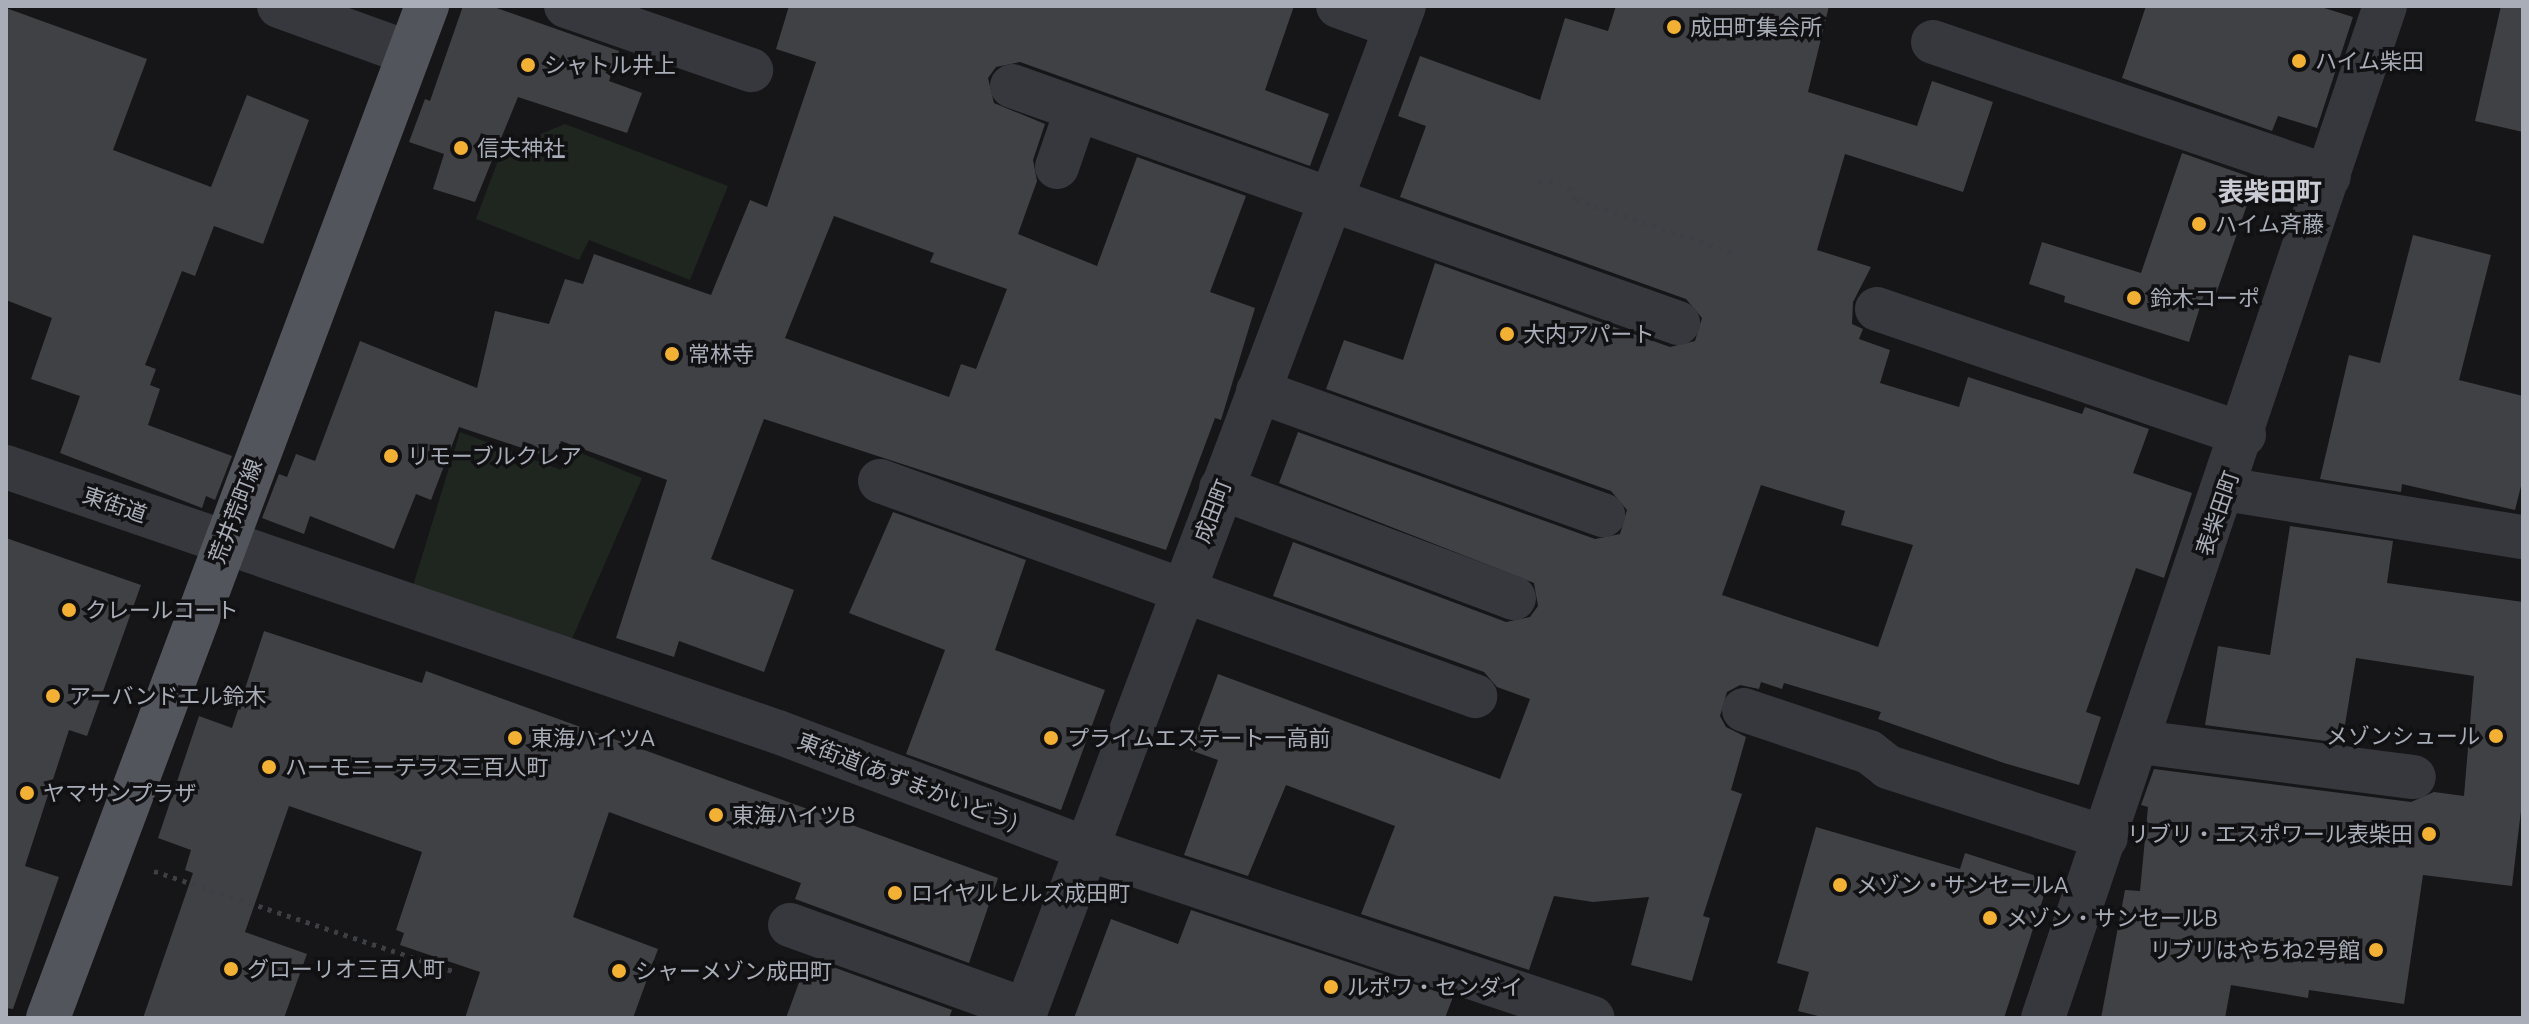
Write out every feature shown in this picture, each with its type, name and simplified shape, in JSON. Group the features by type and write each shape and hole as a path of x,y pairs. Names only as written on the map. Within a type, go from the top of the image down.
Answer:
{"main road":[{"name":"荒井荒町線","path":"48,1018 224,541 427,6"}],"street":[{"path":"279,6 409,53"},
{"path":"566,6 751,70"},
{"path":"1338,6 1400,17"},
{"name":"表柴田町","path":"2043,1018 2244,435 2381,7"},
{"name":"成田町","path":"1024,1014 1180,591 1400,17"},
{"path":"1933,42 2329,177"},
{"path":"1012,86 1678,323"},
{"path":"1057,167 1077,109"},
{"path":"1877,309 2244,435"},
{"path":"1258,391 1603,515"},
{"name":"東街道","path":"6,467 224,541"},
{"path":"880,481 1475,696"},
{"path":"1221,488 1514,598"},
{"path":"2225,489 2523,537"},
{"name":"東街道(あずまかいどう)","path":"224,541 778,732 1087,849 1593,1018"},
{"path":"1744,710 1869,752 1888,767 2106,838"},
{"path":"2140,742 2414,777"},
{"path":"790,925 1024,1014"}],"path":[{"path":"1539,183 1569,187 1576,200 1739,254"},
{"path":"108,856 455,972"}],"shaded area":[{"path":"565,124 728,186 690,280 589,240 579,260 476,219 502,150"},
{"path":"460,432 561,470 571,449 642,478 569,646 412,589"}],"building":[{"name":"シャトル井上","path":"463,6 491,6 619,51 609,81 642,93 627,133 518,97 475,202 433,189 444,154 409,142 425,99 430,101"},
{"path":"789,6 1294,6 1265,90 1329,114 1310,166 1020,62 996,67 988,78 994,103 1045,124 1033,160 1037,181 1018,234 1097,266 1137,157 1246,196 1210,292 1255,308 1221,420 1215,418 1166,550 764,419 711,559 794,590 764,672 679,641 674,657 616,638 667,480 561,441 555,459 459,427 431,500 416,494 394,549 310,516 304,534 262,518 279,474 287,477 296,454 315,461 360,341 477,388 495,311 549,324 565,279 583,284 594,254 711,295 750,200 767,207 816,62 776,49","holes":["834,216 934,253 930,262 1007,289 976,369 961,364 949,397 785,338"]},
{"path":"1616,6 1829,6 1808,92 1917,126 1932,81 1993,102 1963,192 1845,154 1817,250 1871,267 1853,302 1852,324 1863,329 1859,339 1890,350 1880,383 1959,407 1968,377 2082,414 2085,407 2149,429 2133,473 2192,493 2164,578 2136,568 2086,712 2101,717 2079,785 2004,763 1878,719 1881,712 1784,683 1782,689 1761,682 1759,689 1740,685 1727,692 1720,716 1726,727 1746,737 1731,790 1742,794 1703,916 1710,918 1692,981 1631,965 1649,897 1593,902 1554,896 1529,970 1361,914 1395,826 1286,785 1248,876 1184,855 1218,760 1190,750 1218,674 1500,779 1530,699 1497,687 1484,672 1273,596 1293,542 1506,622 1530,617 1538,606 1534,583 1279,483 1298,432 1595,539 1620,534 1627,510 1611,491 1326,389 1344,340 1403,360 1435,263 1670,347 1695,341 1702,318 1686,299 1400,197 1426,126 1398,116 1420,56 1540,100 1565,18 1608,31","holes":["1761,485 1845,511 1841,525 1913,545 1878,647 1722,595"]},
{"path":"2146,6 2318,6 2353,17 2317,128 2278,116 2272,131 2122,78"},
{"path":"2501,6 2523,6 2523,132 2475,121"},
{"path":"6,8 147,59 113,150 211,187 247,95 309,120 263,244 214,226 195,276 182,271 145,365 156,369 150,385 160,389 148,425 232,456 215,500 206,496 202,508 60,453 80,396 31,379 52,318 6,300"},
{"path":"2182,153 2256,179 2216,294 2205,291 2189,342 2064,302 2065,296 2029,284 2042,242 2141,273"},
{"path":"2413,235 2491,255 2459,380 2523,396 2523,478 2515,510 2402,484 2401,492 2320,479 2349,355 2380,363"},
{"path":"893,512 1026,560 995,650 1105,690 1061,810 906,754 945,650 849,613"},
{"path":"2290,526 2393,541 2387,583 2523,602 2523,794 2512,886 2423,875 2404,1004 2309,990 2308,998 2231,985 2225,1018 2101,1018 2125,890 2140,891 2148,807 2141,805 2154,769 2411,802 2434,792 2464,796 2474,676 2356,658 2342,743 2205,725 2218,646 2270,655"},
{"path":"6,538 141,585 87,736 69,730 25,866 59,877 13,1009 6,1008"},
{"path":"264,631 422,683 426,671 998,878 969,963 795,899 801,883 609,812 573,917 658,949 633,1018 465,1018 480,972 400,945 404,933 396,930 422,852 289,806 245,932 307,954 284,1018 143,1018 193,873 185,870 191,850 158,838 199,716 232,728"},
{"path":"1816,827 1960,869 1965,853 2049,880 2004,1018 1826,1018 1798,1011 1809,972 1777,963"},
{"path":"1191,910 1453,997 1445,1018 1074,1018 1111,919 1178,944"},
{"path":"808,958 952,1010 949,1018 786,1018"}],"place":[{"name":"成田町集会所","path":"1674,27"},
{"name":"ハイム柴田","path":"2299,61"},
{"name":"シャトル井上","path":"528,65"},
{"name":"信夫神社","path":"461,148"},
{"name":"ハイム斉藤","path":"2199,224"},
{"name":"鈴木コーポ","path":"2134,298"},
{"name":"大内アパート","path":"1507,334"},
{"name":"常林寺","path":"672,354"},
{"name":"リモーブルクレア","path":"391,456"},
{"name":"クレールコート","path":"69,610"},
{"name":"アーバンドエル鈴木","path":"53,696"},
{"name":"メゾンシュール","path":"2496,736"},
{"name":"東海ハイツA","path":"515,738"},
{"name":"プライムエステート一高前","path":"1051,738"},
{"name":"ハーモニーテラス三百人町","path":"269,767"},
{"name":"ヤマサンプラザ","path":"27,793"},
{"name":"東海ハイツB","path":"716,815"},
{"name":"リブリ・エスポワール表柴田","path":"2429,834"},
{"name":"メゾン・サンセールA","path":"1840,885"},
{"name":"ロイヤルヒルズ成田町","path":"895,893"},
{"name":"メゾン・サンセールB","path":"1990,918"},
{"name":"リブリはやちね2号館","path":"2376,950"},
{"name":"グローリオ三百人町","path":"231,969"},
{"name":"シャーメゾン成田町","path":"619,971"},
{"name":"ルポワ・センダイ","path":"1331,987"}],"district":[{"name":"表柴田町","path":"2270,192"}]}
